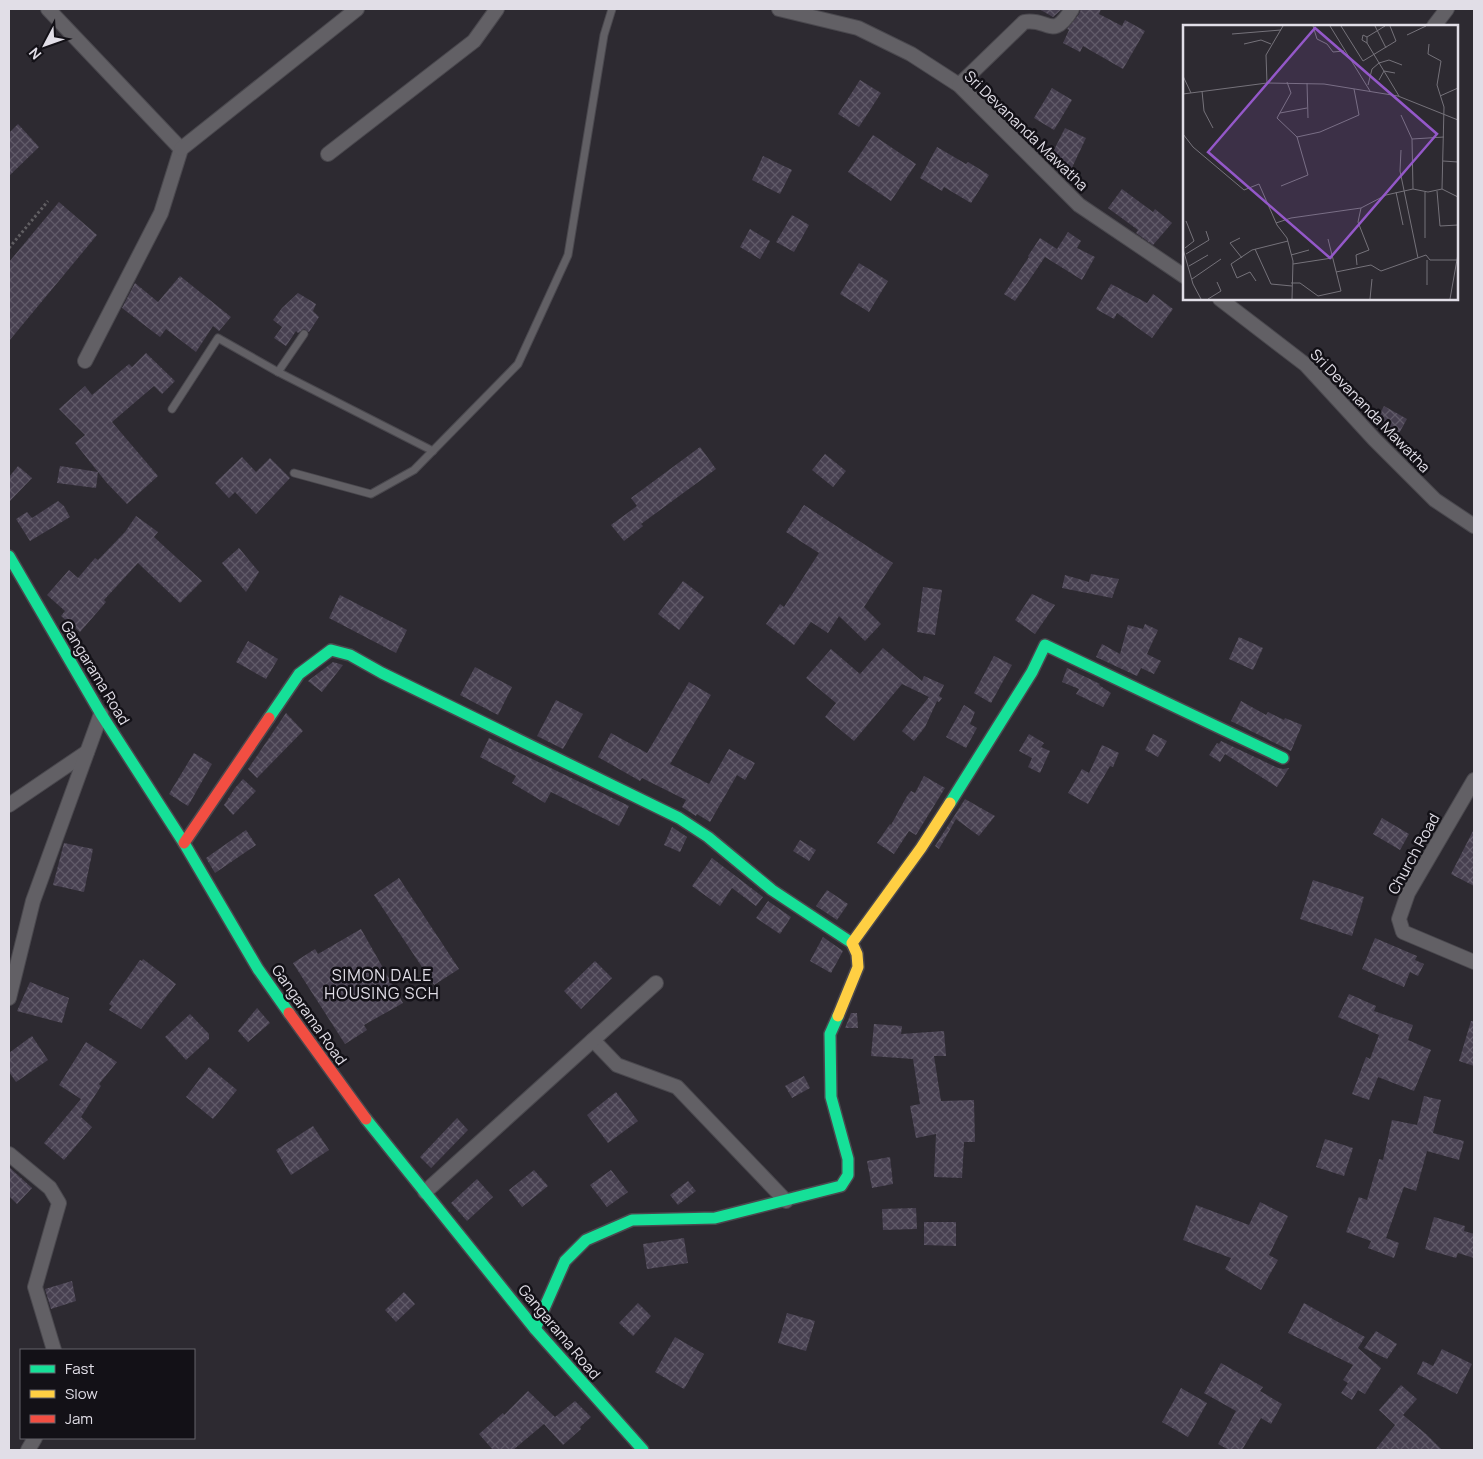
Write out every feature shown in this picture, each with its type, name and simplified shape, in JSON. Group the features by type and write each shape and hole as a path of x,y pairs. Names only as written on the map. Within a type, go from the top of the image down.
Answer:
{"street":[{"path":"48,9 182,149"},
{"path":"85,361 161,213 182,149 357,9"},
{"path":"328,154 474,41 497,9"},
{"name":"Sri Devananda Mawatha","path":"783,9 858,28 911,54 959,85 1079,206 1183,275"},
{"path":"959,85 1024,22 1029,21 1049,27 1056,26 1064,22 1072,9"},
{"path":"1435,25 1447,9"},
{"name":"Sri Devananda Mawatha","path":"1221,300 1306,366 1374,440 1435,500 1474,526"},
{"name":"Gangarama Road","path":"9,556 101,714 184,843 258,969 366,1120 535,1329 643,1450"},
{"path":"852,943 921,848 1032,672 1044,645 1283,758"},
{"path":"184,843 299,674 331,650 350,655 382,673 679,818 708,837 772,890 852,943 857,954 858,966 830,1034 831,1097 848,1159 848,1175 841,1186 715,1218 632,1220 586,1240 565,1261 535,1329"},
{"path":"9,998 33,901 101,714"},
{"path":"9,805 87,752"},
{"name":"Church Road","path":"1474,780 1408,893 1399,919 1403,932 1474,962"},
{"path":"425,1192 656,983"},
{"path":"593,1040 617,1064 677,1087 786,1201"},
{"path":"9,1154 50,1188 59,1202 35,1287 54,1349"},
{"path":"28,1450 34,1439"}],"lane":[{"path":"294,473 371,494 414,470 518,364 568,255 604,35 612,9"},
{"path":"278,372 304,334"},
{"path":"172,409 218,338 278,372 433,451"}],"path":[{"path":"9,248 48,201"}],"building":[{"path":"1039,9 1062,9 1053,17"},
{"path":"1081,9 1101,9 1099,14 1122,26 1125,20 1145,31 1123,69 1083,46 1080,52 1063,43 1069,30 1067,29"},
{"path":"860,80 881,93 859,127 838,114"},
{"path":"1052,88 1072,100 1054,130 1034,118"},
{"path":"18,124 39,147 9,176 9,133"},
{"path":"1065,128 1086,138 1068,176 1056,170 1048,162"},
{"path":"873,135 916,164 891,201 848,172"},
{"path":"937,147 989,175 971,203 944,187 942,191 920,178"},
{"path":"763,156 792,170 780,194 752,180"},
{"path":"1122,189 1153,212 1155,209 1172,223 1153,245 1136,233 1138,230 1108,208"},
{"path":"59,202 97,235 9,341 9,262"},
{"path":"792,215 809,225 794,252 776,242"},
{"path":"750,229 770,241 760,259 740,247"},
{"path":"1068,232 1081,241 1077,248 1095,257 1082,280 1045,257 1015,301 1004,294 1040,238 1057,249"},
{"path":"859,263 888,281 869,312 840,294"},
{"path":"180,276 231,317 219,331 213,326 196,352 166,329 160,337 122,308 135,283 158,302"},
{"path":"1111,284 1147,303 1153,294 1173,309 1152,338 1117,313 1114,319 1096,309"},
{"path":"298,293 316,304 313,311 319,317 309,332 304,329 298,333 296,331 286,346 274,338 282,327 273,320 282,308"},
{"path":"146,353 175,381 162,394 154,386 112,422 158,476 127,504 106,482 75,443 85,435 59,409 85,386 92,395 129,364 132,367"},
{"path":"1384,406 1407,419 1398,435 1375,423"},
{"path":"700,447 716,469 641,524 643,526 624,541 611,525 637,506 631,498"},
{"path":"825,454 846,471 833,487 812,470"},
{"path":"242,457 256,472 270,458 290,478 256,514 235,492 229,498 215,483"},
{"path":"18,466 32,478 9,502 9,477"},
{"path":"60,466 98,472 96,488 57,483"},
{"path":"58,501 64,506 70,517 30,541 16,519 27,512 32,518"},
{"path":"804,505 893,563 864,607 881,624 865,641 839,616 828,633 811,622 794,645 766,624 780,604 784,607 819,553 786,532"},
{"path":"136,516 158,532 154,537 202,581 180,603 138,563 104,600 106,602 80,632 61,616 65,611 47,595 69,570 78,578 95,558 98,560 125,532"},
{"path":"239,548 259,572 246,592 222,563"},
{"path":"1091,574 1119,579 1112,598 1062,588 1065,575 1089,582"},
{"path":"683,581 704,597 679,630 658,614"},
{"path":"923,587 942,590 935,635 917,632"},
{"path":"1032,594 1055,605 1035,634 1015,620"},
{"path":"340,595 407,630 396,653 329,618"},
{"path":"1145,624 1158,630 1147,654 1161,661 1154,674 1141,668 1137,676 1096,657 1102,644 1120,654 1128,625 1143,629"},
{"path":"1239,637 1263,648 1253,670 1229,659"},
{"path":"248,641 278,659 266,679 236,662"},
{"path":"883,648 922,681 924,676 944,685 939,696 942,698 939,702 937,701 925,727 914,741 902,731 929,697 902,684 854,741 825,717 836,703 806,678 831,649 860,674"},
{"path":"994,656 1012,665 991,703 974,693"},
{"path":"333,662 343,665 322,692 308,681"},
{"path":"475,667 512,687 498,715 460,695"},
{"path":"1067,668 1100,684 1111,693 1103,707 1076,694 1079,689 1062,682"},
{"path":"689,682 711,695 670,764 709,784 729,749 755,763 745,780 737,775 710,822 682,807 686,800 642,778 640,781 598,757 611,733 647,753"},
{"path":"556,700 583,714 563,749 537,736"},
{"path":"1241,701 1266,715 1268,712 1284,720 1285,718 1302,725 1291,751 1231,721"},
{"path":"964,705 975,712 970,724 977,728 966,748 946,737"},
{"path":"286,713 303,731 257,778 248,769"},
{"path":"1029,734 1044,743 1041,747 1050,751 1040,773 1028,767 1032,758 1019,751"},
{"path":"1153,734 1167,741 1158,757 1145,750"},
{"path":"489,738 629,806 619,826 551,792 545,803 512,783 516,776 480,757"},
{"path":"1221,741 1278,768 1289,768 1277,787 1225,754 1220,762 1209,755 1217,743 1219,744"},
{"path":"1102,745 1119,753 1113,767 1110,766 1088,804 1068,793 1082,769 1089,773"},
{"path":"194,753 212,764 188,806 169,794"},
{"path":"924,776 945,788 916,835 909,831 894,854 877,843 891,825 907,796 911,791 915,793"},
{"path":"243,779 256,791 233,815 224,805"},
{"path":"965,799 995,816 979,836 956,819 939,849 935,846"},
{"path":"1382,818 1409,834 1400,850 1373,834"},
{"path":"672,827 687,837 680,852 664,845"},
{"path":"1474,829 1474,886 1451,874"},
{"path":"246,830 256,845 215,873 206,858"},
{"path":"800,840 816,850 809,861 793,851"},
{"path":"64,843 93,849 84,892 53,885"},
{"path":"712,858 763,897 756,906 732,888 720,906 692,886"},
{"path":"399,878 459,969 434,985 374,895"},
{"path":"1313,880 1364,897 1352,936 1300,919"},
{"path":"827,890 848,904 837,920 816,906"},
{"path":"768,901 791,917 780,934 756,918"},
{"path":"361,929 403,1003 364,1025 367,1030 345,1044 293,963 315,949 318,954"},
{"path":"823,937 843,951 831,973 810,961"},
{"path":"1375,938 1417,956 1415,960 1424,964 1418,976 1410,972 1404,987 1362,969"},
{"path":"143,959 176,984 141,1029 109,1010 112,1006 109,1004 140,960 142,961"},
{"path":"595,961 612,978 581,1009 564,991"},
{"path":"30,982 69,998 62,1023 17,1011"},
{"path":"1349,994 1376,1006 1374,1011 1413,1025 1408,1040 1431,1050 1414,1091 1378,1077 1369,1100 1352,1094 1366,1057 1370,1059 1379,1035 1338,1017"},
{"path":"257,1008 270,1023 248,1042 238,1031"},
{"path":"851,1013 857,1013 858,1028 845,1028"},
{"path":"190,1014 209,1034 209,1039 186,1060 165,1037"},
{"path":"1471,1021 1474,1021 1474,1066 1459,1061"},
{"path":"874,1024 902,1026 901,1034 944,1031 946,1056 934,1056 941,1101 974,1100 975,1142 964,1142 962,1178 934,1177 936,1134 916,1138 910,1106 920,1104 913,1059 871,1056"},
{"path":"32,1036 48,1060 16,1082 9,1072 9,1053"},
{"path":"86,1042 117,1062 99,1084 101,1086 81,1117 92,1127 64,1160 44,1143 81,1099 59,1085"},
{"path":"209,1067 237,1090 213,1119 186,1097"},
{"path":"804,1076 810,1088 792,1098 785,1086"},
{"path":"616,1092 638,1121 608,1143 587,1115"},
{"path":"1424,1096 1441,1100 1433,1133 1464,1141 1459,1160 1427,1151 1416,1191 1404,1187 1386,1238 1399,1243 1394,1258 1368,1248 1371,1241 1346,1232 1359,1197 1367,1200 1379,1159 1383,1160 1392,1120 1417,1125"},
{"path":"457,1118 468,1130 431,1168 420,1157"},
{"path":"313,1126 329,1150 291,1175 276,1150"},
{"path":"1325,1139 1353,1148 1344,1176 1316,1167"},
{"path":"890,1157 893,1184 872,1188 867,1161"},
{"path":"9,1167 32,1188 17,1204 9,1196"},
{"path":"534,1170 548,1186 522,1207 509,1190"},
{"path":"611,1170 628,1192 607,1207 590,1185"},
{"path":"477,1179 493,1197 467,1221 451,1203"},
{"path":"688,1181 696,1191 678,1205 670,1195"},
{"path":"1260,1202 1288,1216 1269,1255 1278,1260 1261,1290 1225,1269 1231,1258 1183,1240 1196,1205 1249,1225"},
{"path":"916,1208 917,1229 883,1230 882,1209"},
{"path":"1434,1217 1465,1226 1464,1231 1474,1234 1474,1258 1458,1253 1456,1258 1425,1249"},
{"path":"924,1222 956,1222 956,1246 924,1245"},
{"path":"684,1238 688,1263 647,1269 643,1244"},
{"path":"72,1281 76,1301 51,1309 45,1289"},
{"path":"404,1292 415,1304 396,1322 385,1310"},
{"path":"638,1303 651,1316 633,1336 619,1323"},
{"path":"1304,1303 1365,1337 1358,1348 1381,1368 1365,1394 1358,1390 1352,1400 1341,1393 1348,1383 1343,1380 1353,1365 1288,1333"},
{"path":"787,1313 815,1321 806,1351 778,1343"},
{"path":"1376,1331 1397,1344 1387,1359 1364,1348"},
{"path":"675,1337 704,1354 684,1389 655,1372"},
{"path":"1442,1349 1472,1364 1457,1394 1417,1374 1423,1361 1433,1366"},
{"path":"1221,1363 1263,1387 1260,1391 1282,1404 1271,1424 1261,1418 1242,1450 1229,1450 1218,1444 1236,1411 1204,1393"},
{"path":"1401,1385 1417,1399 1403,1415 1442,1450 1375,1450 1395,1425 1379,1410"},
{"path":"1181,1388 1207,1403 1188,1437 1162,1422"},
{"path":"528,1391 555,1417 575,1401 591,1417 563,1445 544,1424 513,1450 493,1450 479,1434 503,1413 504,1415"}],"traffic: fast":[{"path":"9,556 101,714 184,843 258,969 289,1013"},
{"path":"950,803 1032,672 1045,645 1283,758"},
{"path":"269,718 299,674 331,650 350,655 382,673 679,818 708,837 772,890 852,943"},
{"path":"535,1329 565,1261 586,1240 632,1220 715,1218 841,1186 848,1175 848,1159 831,1097 830,1034 838,1016"},
{"path":"366,1119 535,1329 643,1450"}],"traffic: slow":[{"path":"838,1016 858,967 857,954 852,943 921,848 950,803"}],"traffic: jam":[{"path":"184,843 269,718"},
{"path":"289,1013 366,1119"}],"district":[{"name":"SIMON DALE HOUSING SCH","path":"382,984"}]}
